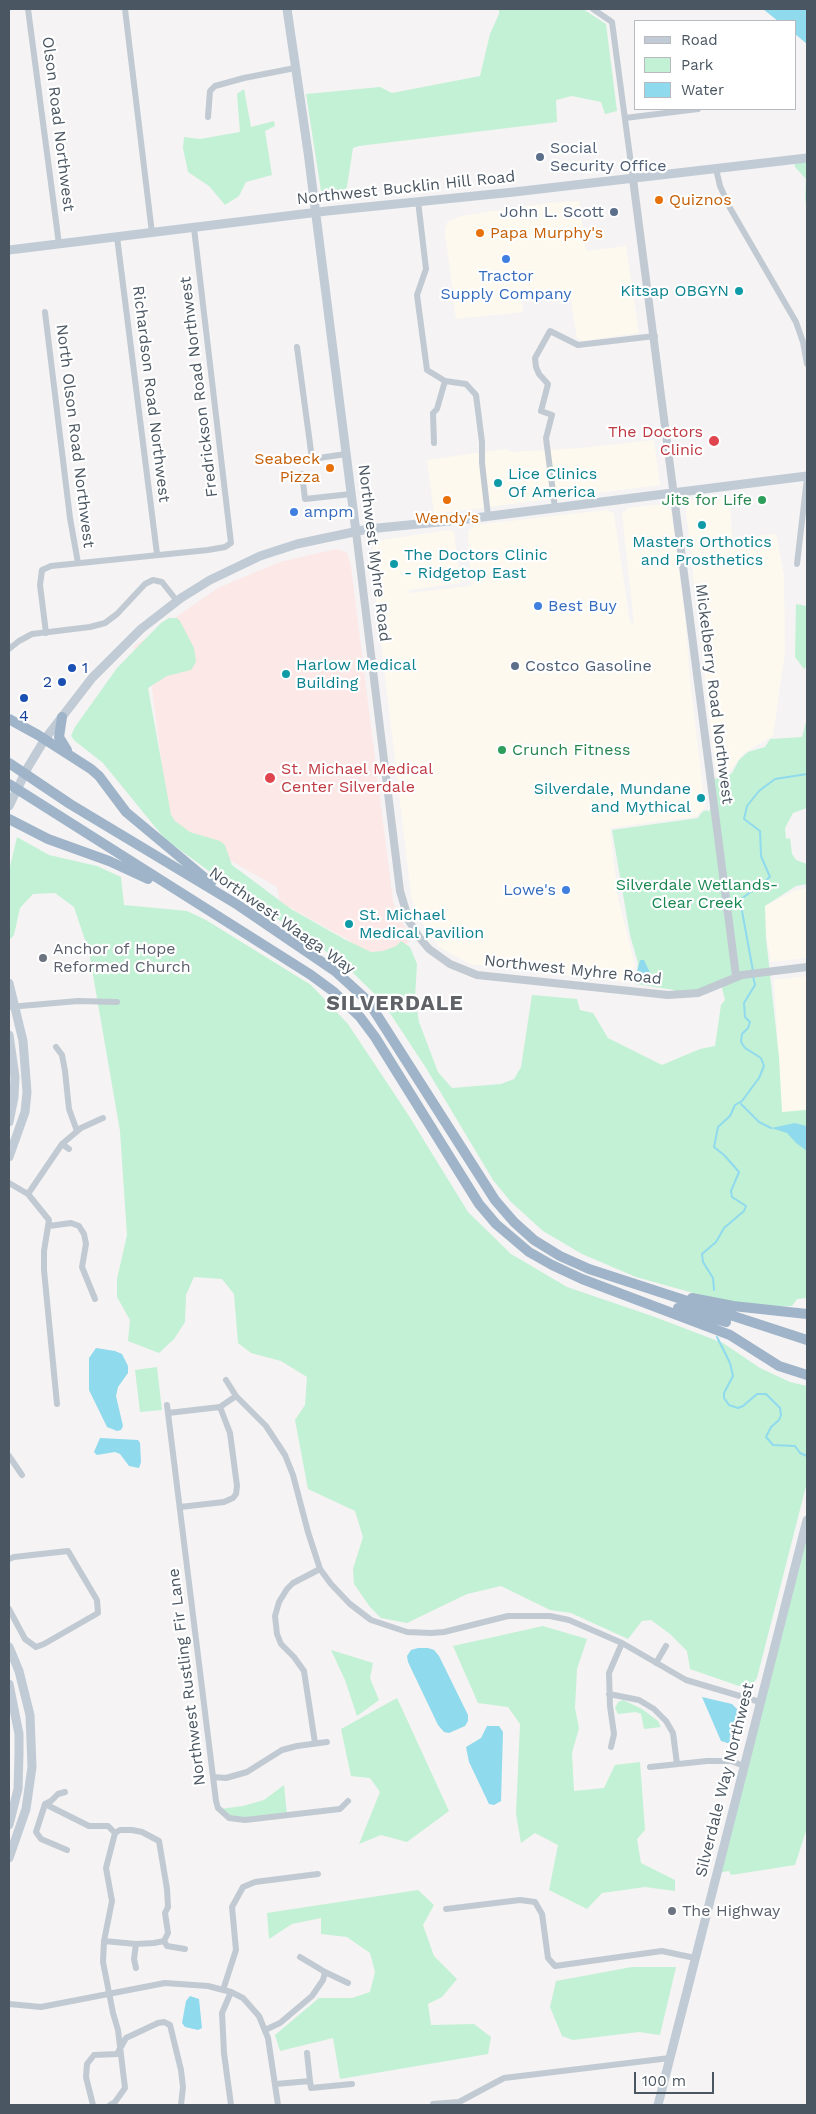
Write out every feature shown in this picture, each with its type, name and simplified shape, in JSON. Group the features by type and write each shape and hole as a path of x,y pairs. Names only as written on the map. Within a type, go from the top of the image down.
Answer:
{"highway":[{"path":"62,717 59,737 64,747 73,756"},
{"path":"9,719 73,756 99,776 126,812 143,828 238,905"},
{"name":"Northwest Waaga Way","path":"9,763 70,804 238,905 335,971 368,1001 495,1200 514,1222 534,1240 560,1256 589,1269 640,1286"},
{"name":"Northwest Waaga Way","path":"9,784 219,916 311,975 334,992 360,1017 375,1037 462,1179 496,1224 529,1252 552,1265 582,1279 616,1290"},
{"path":"9,819 48,839 120,865 219,916"},
{"path":"640,1286 733,1306 807,1314"},
{"path":"640,1286 807,1340"},
{"path":"616,1290 807,1346"},
{"path":"616,1290 730,1335 779,1366 807,1375"}],"main road":[{"name":"Northwest Myhre Road","path":"286,9 315,212 356,532"},
{"name":"Northwest Bucklin Hill Road","path":"9,250 315,212 634,179 807,158"},
{"path":"9,806 28,767 45,739 92,678 135,634 177,601 210,580 268,553 297,544 356,532 807,477"},
{"path":"9,983 12,1006 23,1042 26,1070 26,1101 18,1133 9,1157"},
{"path":"9,1036 15,1088 9,1122"},
{"name":"Silverdale Way Northwest","path":"658,2105 807,1520"},
{"path":"9,1647 22,1681 30,1715 32,1767 26,1809 9,1858"},
{"path":"9,1684 19,1734 18,1789 9,1825"}],"street":[{"name":"Olson Road Northwest","path":"28,9 59,244"},
{"path":"125,9 152,233"},
{"name":"Mickelberry Road Northwest","path":"593,9 612,22 655,336 736,976"},
{"path":"208,117 210,91 215,86 295,68"},
{"path":"625,118 690,110"},
{"path":"716,169 720,186 730,208 796,322 803,342 807,364"},
{"path":"418,201 426,269 417,295 428,370 445,381 466,384 476,395 488,516"},
{"name":"Fredrickson Road Northwest","path":"157,554 225,547 231,543 194,228"},
{"name":"Richardson Road Northwest","path":"117,237 157,554"},
{"name":"North Olson Road Northwest","path":"45,312 70,518 78,563"},
{"path":"555,508 546,438 552,415 541,411 548,384 539,374 535,358 550,331 578,345 655,336"},
{"path":"297,347 312,459 346,454"},
{"path":"434,443 433,413 437,410 445,381"},
{"path":"302,474 305,499 351,494"},
{"path":"797,564 807,477"},
{"name":"Northwest Myhre Road","path":"356,532 400,890 409,921 425,945 450,964 477,975 668,995 698,993 736,976 807,967"},
{"path":"46,632 40,585 42,570 51,566 157,554"},
{"path":"9,649 25,637 105,623 117,614 146,584 153,580 162,582 177,601"},
{"path":"12,1006 117,1002"},
{"path":"10,1046 23,1042"},
{"path":"56,1046 62,1055 66,1071 69,1109 77,1130"},
{"path":"28,1194 62,1144 77,1130 102,1118"},
{"path":"62,1144 69,1149"},
{"path":"9,1183 28,1194 49,1220 50,1226 44,1251 44,1270 57,1404"},
{"path":"50,1226 71,1224 79,1226 84,1234 86,1244 82,1266 95,1299"},
{"path":"226,1380 236,1396 266,1426 285,1455 293,1475 320,1569 330,1584 362,1614 383,1625 407,1632 444,1632 508,1616 550,1616 570,1620 622,1643 686,1680 704,1687 760,1702"},
{"path":"168,1413 220,1407 236,1396"},
{"name":"Northwest Rustling Fir Lane","path":"166,1405 218,1808 224,1816 234,1820 245,1820 340,1808 348,1801"},
{"path":"180,1507 224,1502 236,1494 237,1486 230,1433 220,1407"},
{"path":"9,1456 22,1476"},
{"path":"9,1559 34,1554 68,1551 97,1600 98,1613 44,1644 36,1646 26,1639 9,1611"},
{"path":"315,1743 304,1671 281,1644 277,1634 275,1616 279,1602 287,1589 293,1583 320,1569"},
{"path":"611,1747 614,1734 609,1694 609,1673 622,1643"},
{"path":"656,1663 666,1646"},
{"path":"609,1694 639,1700 654,1709 666,1721 673,1733 677,1764"},
{"path":"213,1777 226,1778 239,1775 258,1766 282,1750 327,1742"},
{"path":"650,1767 731,1760 744,1766"},
{"path":"65,1792 58,1794 45,1804 36,1832 41,1839 67,1850"},
{"path":"45,1804 89,1826 108,1826 115,1833"},
{"path":"110,2105 115,2102 125,2088 121,2048 103,1962 104,1941 112,1901 106,1868 115,1833 120,1830 142,1832 160,1841 168,1907 165,1913 168,1933 164,1941"},
{"path":"223,1990 236,1950 232,1907 243,1887 255,1882 318,1874"},
{"path":"446,1909 520,1900 535,1902 542,1914 548,1958 555,1966 662,1951 695,1958"},
{"path":"104,1941 136,1944 164,1941"},
{"path":"164,1941 167,1946 185,1948"},
{"path":"136,1944 134,1959 136,1968"},
{"path":"300,1957 348,1983"},
{"path":"265,2030 280,2023 312,1996 323,1980 325,1972"},
{"path":"9,2004 41,2007 165,1984 208,1986 231,1992 243,1998 259,2016 265,2030 276,2084 278,2105"},
{"path":"231,1992 222,2013 224,2052 231,2105"},
{"path":"93,2105 86,2077 87,2064 94,2055 117,2054 126,2038 158,2022 170,2025 183,2086 181,2105"},
{"path":"307,2052 311,2088 352,2084"},
{"path":"432,2104 460,2102 504,2078 670,2058"},
{"path":"276,2084 310,2081"}],"shaded area":[{"path":"579,201 586,251 626,246 639,333 582,341 577,338 570,293 521,297 523,312 456,319 445,232 447,222 461,216 548,203"},
{"path":"654,440 660,485 434,514 427,460 505,449 513,452 581,448"},
{"path":"730,496 732,539 776,534 784,575 785,652 773,736 744,753 729,772 716,775 686,512 688,503 691,500"},
{"path":"663,504 671,510 685,616 690,681 705,807 696,816 610,828 618,897 635,965 633,983 470,964 441,948 432,938 415,911 411,895 375,592 373,545 376,541 448,530 454,532 461,583 409,590 409,593 471,586 468,531 475,525 607,510 614,514 630,623 634,623 622,514 628,508"},
{"name":"St. Michael Medical Center Silverdale","path":"337,549 347,553 351,567 393,902 411,940 380,966 347,939 280,902 277,887 177,830 167,807 149,664 133,647 218,588 280,562"},
{"path":"807,888 807,958 771,962 762,914 765,906 796,890"},
{"path":"807,976 807,1109 782,1113 774,980"}],"green space":[{"path":"499,9 583,9 606,24 617,111 605,114 601,102 572,96 556,100 557,122 359,146 353,148 346,193 329,197 321,191 306,94 380,87 392,93 480,76 490,34 499,14"},
{"path":"244,89 251,127 274,121 275,126 265,131 272,175 246,182 239,196 225,205 209,186 188,172 183,148 184,137 200,139 240,132 237,94"},
{"path":"807,158 807,214 805,197 806,179 795,167 794,159"},
{"path":"796,604 807,606 807,666 804,669 795,657"},
{"name":"Silverdale Wetlands- Clear Creek","path":"169,618 177,618 180,621 194,648 196,662 191,670 167,676 148,688 171,815 175,821 190,832 220,841 225,845 232,865 291,909 344,939 371,952 383,951 396,946 401,941 410,947 417,964 415,998 419,1022 438,1072 452,1088 501,1084 514,1079 521,1067 532,995 577,999 580,1010 593,1013 608,1038 662,1065 700,1049 715,1046 721,1005 725,1000 721,984 675,995 674,990 636,984 638,963 630,935 612,830 698,818 702,812 707,810 708,812 714,805 711,779 727,777 732,773 739,760 748,752 765,747 770,739 802,737 807,718 807,808 793,813 785,828 786,839 790,838 792,854 796,860 807,864 807,884 796,886 765,906 766,938 779,1057 782,1112 807,1110 807,1298 797,1299 792,1306 757,1307 722,1301 636,1277 582,1254 543,1231 511,1202 493,1180 426,1068 382,1001 351,971 310,939 261,909 165,839 103,763 71,736 75,727 117,668 161,623"},
{"path":"17,837 49,855 97,866 121,877 124,905 187,911 206,920 311,985 348,1024 409,1116 468,1212 511,1254 567,1287 723,1343 760,1368 790,1382 807,1386 807,1482 757,1678 752,1685 739,1686 690,1669 687,1651 670,1634 651,1620 642,1621 628,1639 571,1613 550,1610 501,1586 467,1594 407,1623 381,1618 370,1607 354,1584 353,1569 363,1537 355,1511 308,1489 295,1420 305,1405 307,1377 281,1361 251,1353 238,1343 234,1294 222,1279 194,1277 186,1295 185,1322 174,1339 159,1353 128,1341 130,1320 117,1297 117,1279 127,1235 120,1131 89,952 74,907 55,893 33,894 20,908 14,935 9,940 9,871"},
{"path":"157,1367 162,1410 140,1412 135,1370"},
{"path":"807,1520 807,1828 795,1865 731,1875 729,1871 717,1873"},
{"path":"543,1626 587,1639 577,1669 575,1708 579,1728 572,1753 574,1791 604,1788 615,1765 640,1762 645,1830 637,1839 641,1863 675,1880 675,1891 645,1887 602,1893 587,1909 549,1890 558,1845 535,1833 521,1843 516,1814 520,1724 508,1707 478,1703 453,1646"},
{"path":"331,1650 373,1663 370,1678 379,1700 357,1716 345,1680"},
{"path":"397,1698 449,1811 407,1842 381,1835 359,1844 380,1792 370,1778 351,1776 341,1729"},
{"path":"623,1700 642,1709 658,1721 661,1727 644,1729 641,1714 636,1712 618,1714 615,1708 618,1702"},
{"path":"284,1785 287,1815 234,1820 220,1809 243,1806 264,1800"},
{"path":"418,1890 434,1905 423,1925 434,1956 457,1979 442,1997 428,2004 431,2025 474,2024 491,2037 488,2054 340,2079 333,2038 280,2051 275,2035 319,1998 352,1998 370,1992 375,1972 370,1953 347,1937 321,1934 321,1918 292,1924 269,1939 267,1913"},
{"path":"632,1967 676,1967 660,2035 639,2032 573,2040 562,2036 550,2007 556,1981"}],"water":[{"path":"763,9 807,9 807,44 796,35 796,20 777,20"},
{"path":"640,960 644,960 653,979 649,984 638,983 635,980"},
{"path":"795,1123 807,1126 807,1151 787,1133 771,1128"},
{"path":"96,1348 122,1354 128,1366 128,1373 118,1387 116,1396 123,1426 121,1430 117,1431 107,1427 89,1390 89,1358"},
{"path":"100,1438 138,1440 140,1443 141,1462 139,1468 129,1466 120,1454 115,1452 97,1455 94,1452"},
{"path":"418,1648 434,1650 439,1656 468,1715 468,1721 465,1726 449,1733 444,1732 438,1725 408,1662 407,1656 411,1650"},
{"path":"702,1697 732,1704 742,1714 734,1745 721,1741"},
{"path":"487,1726 499,1726 503,1732 501,1801 494,1805 489,1804 469,1762 466,1747 481,1738"},
{"path":"190,1996 199,1999 202,2028 198,2030 185,2027 182,2023 186,2001"}],"waterway":[{"path":"753,971 740,900 770,877 761,856 760,831 744,819 747,806 759,791 775,779 807,774"},
{"path":"714,1290 713,1278 703,1262 702,1254 716,1242 724,1228 744,1211 746,1206 732,1197 731,1191 739,1172 714,1147 718,1127 730,1116 735,1105 742,1101 759,1078 764,1066 761,1058 745,1048 741,1042 742,1034 748,1028 750,1022 745,1017 744,1003 755,985 753,976"},
{"path":"741,1104 759,1122 771,1128"},
{"path":"717,1337 730,1363 733,1376 724,1393 724,1398 729,1405 738,1408 757,1394 766,1394 780,1408 781,1415 779,1420 771,1427 766,1437 773,1445 795,1446 800,1453 807,1456"}],"place":[{"name":"Social Security Office","path":"540,157"},
{"name":"Quiznos","path":"659,200"},
{"name":"John L. Scott","path":"614,212"},
{"name":"Papa Murphy's","path":"480,233"},
{"name":"Tractor Supply Company","path":"506,259"},
{"name":"Kitsap OBGYN","path":"739,291"},
{"name":"The Doctors Clinic","path":"714,441"},
{"name":"Seabeck Pizza","path":"330,468"},
{"name":"Lice Clinics Of America","path":"498,483"},
{"name":"Wendy's","path":"447,500"},
{"name":"Jits for Life","path":"762,500"},
{"name":"ampm","path":"294,512"},
{"name":"Masters Orthotics and Prosthetics","path":"702,525"},
{"name":"The Doctors Clinic - Ridgetop East","path":"394,564"},
{"name":"Best Buy","path":"538,606"},
{"name":"Costco Gasoline","path":"515,666"},
{"name":"1","path":"72,668"},
{"name":"Harlow Medical Building","path":"286,674"},
{"name":"2","path":"62,682"},
{"name":"4","path":"24,698"},
{"name":"Crunch Fitness","path":"502,750"},
{"name":"St. Michael Medical Center Silverdale","path":"270,778"},
{"name":"Silverdale, Mundane and Mythical","path":"701,798"},
{"name":"Lowe's","path":"566,890"},
{"name":"St. Michael Medical Pavilion","path":"349,924"},
{"name":"Anchor of Hope Reformed Church","path":"43,958"},
{"name":"The Highway","path":"672,1911"}],"district":[{"name":"SILVERDALE","path":"395,1004"}]}
